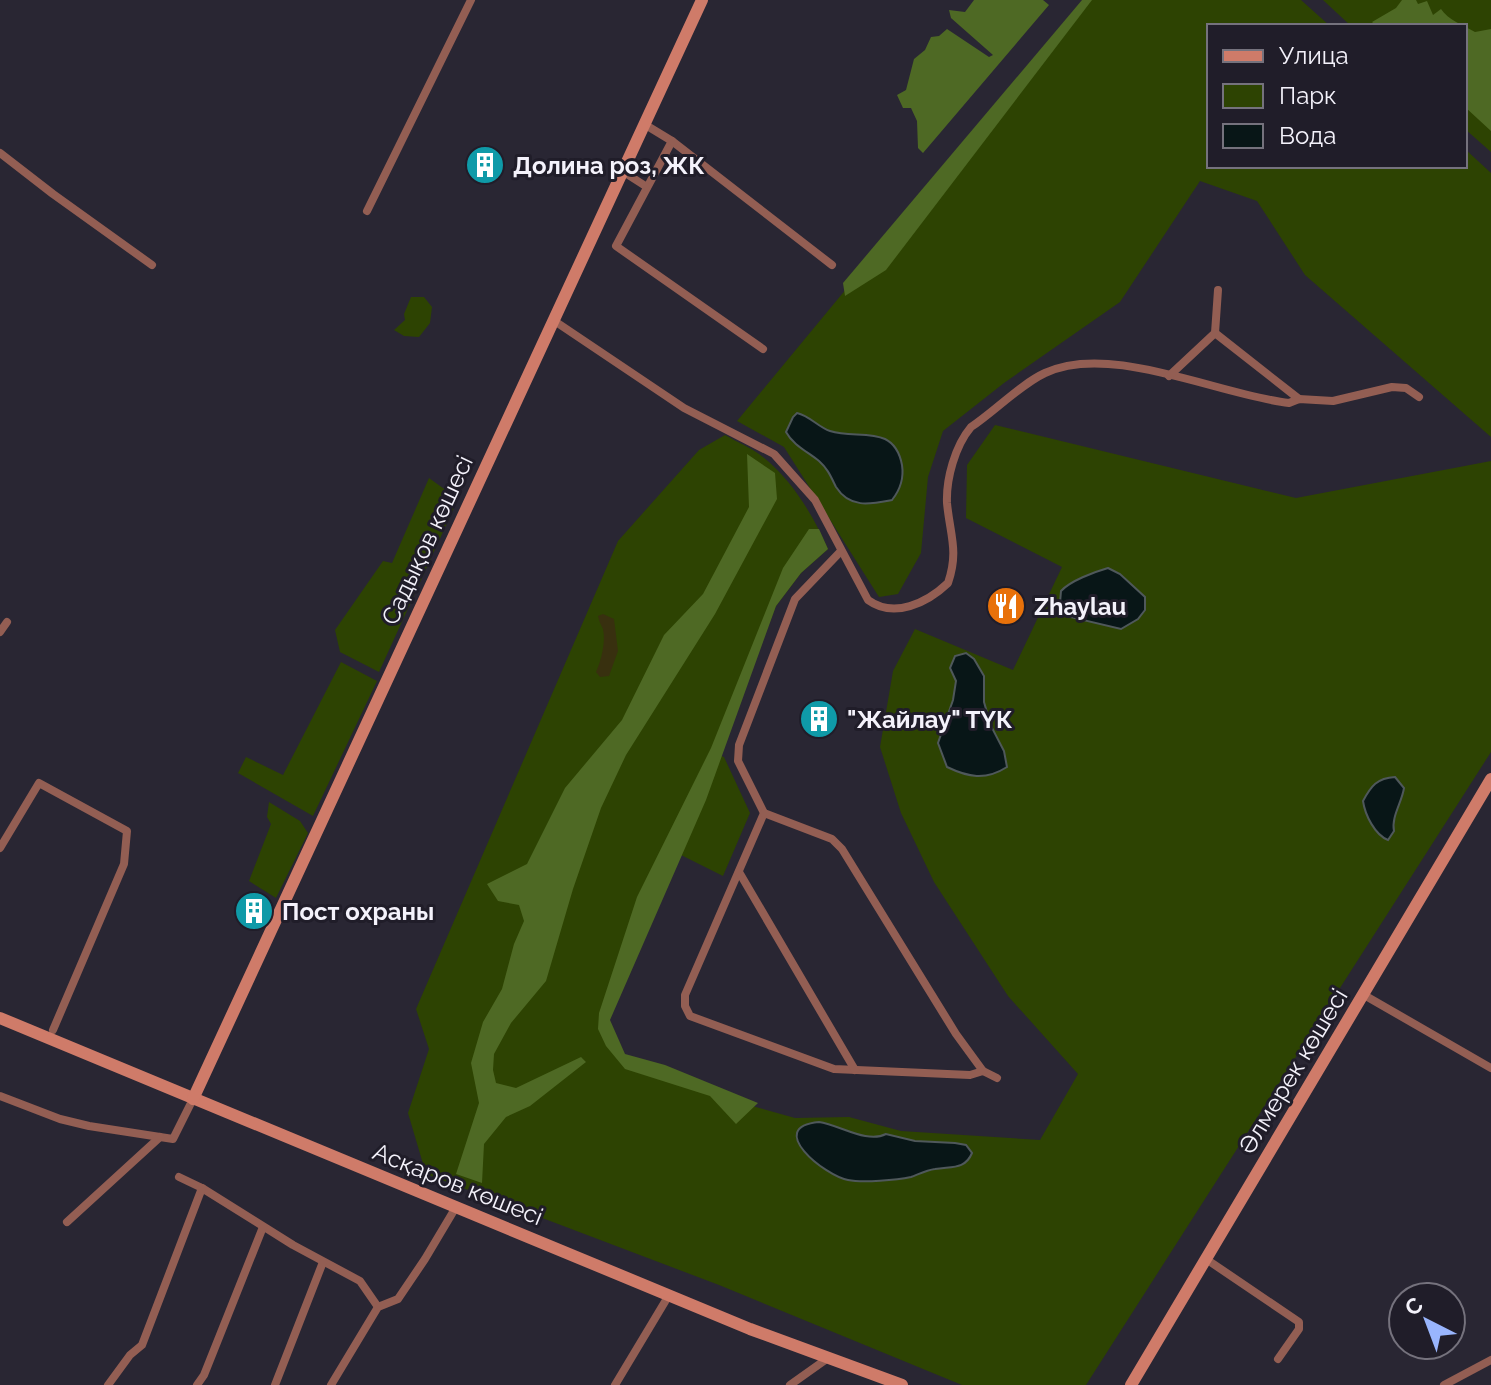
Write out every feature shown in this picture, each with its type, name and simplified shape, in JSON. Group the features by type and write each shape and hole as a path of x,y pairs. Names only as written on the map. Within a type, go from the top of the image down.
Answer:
{"street":[{"path":"367,211 471,0"},
{"name":"Садықов көшесі","path":"193,1099 702,0"},
{"path":"644,124 672,141 832,265"},
{"path":"672,141 616,246 763,349"},
{"path":"0,153 152,265"},
{"path":"622,171 647,187"},
{"path":"1169,376 1215,333 1218,290"},
{"path":"553,320 684,408 774,454 815,500 868,600 887,609 918,605 948,583 954,566 954,540 947,493 957,447 971,427 1042,374 1065,364 1097,362 1277,402 1289,403 1299,399 1333,401 1392,387 1406,388 1419,397"},
{"path":"1215,333 1299,399"},
{"path":"841,551 795,599 739,745 738,761 764,813 832,839 842,849 956,1034 983,1071 997,1078"},
{"path":"0,632 7,622"},
{"name":"Әлмерек көшесі","path":"1131,1385 1491,779"},
{"path":"0,848 39,783 127,831 124,864 53,1030"},
{"path":"764,813 685,995 685,1006 690,1016 834,1069 970,1075 983,1071"},
{"path":"739,872 855,1070"},
{"path":"1364,995 1491,1068"},
{"name":"Асқаров көшесі","path":"0,1018 750,1329 902,1385"},
{"path":"0,1096 60,1119 173,1139 193,1099"},
{"path":"67,1222 160,1137"},
{"path":"179,1177 360,1281 378,1307"},
{"path":"108,1385 130,1355 142,1345 202,1188"},
{"path":"331,1385 378,1307 398,1299 456,1207"},
{"path":"197,1385 204,1375 263,1227"},
{"path":"1206,1259 1299,1322 1299,1329 1278,1359"},
{"path":"275,1385 323,1262"},
{"path":"615,1385 669,1295"},
{"path":"790,1385 828,1358"},
{"path":"1444,1385 1491,1360"}],"green space":[{"path":"974,0 1043,0 1049,5 923,153 918,148 917,121 911,108 903,108 897,95 906,90 914,59 925,50 931,37 939,36 947,29 989,57 993,55 951,18 949,10 965,12"},
{"path":"1082,0 1092,0 886,270 845,296 843,283"},
{"path":"1085,0 1301,0 1328,24 1207,24 1207,168 1467,168 1467,151 1491,173 1491,437 1305,275 1257,201 1200,181 1120,302 1004,383 943,431 928,477 921,553 898,594 879,597 784,447 737,421"},
{"path":"1323,0 1491,0 1491,152 1467,131 1467,24 1349,24"},
{"path":"1402,0 1416,0 1418,4 1427,1 1433,15 1441,9 1461,24 1372,22 1396,8"},
{"path":"1467,28 1475,32 1491,29 1491,131 1467,109"},
{"path":"411,297 424,297 432,307 430,323 419,337 404,336 394,330 405,320 404,314"},
{"path":"995,425 1296,498 1491,461 1491,752 1086,1385 962,1385 719,1285 426,1174 408,1113 429,1049 416,1009 618,541 699,450 725,435 774,466 808,511 828,549 801,573 776,606 719,755 724,757 750,813 723,876 677,853 605,1026 626,1059 720,1097 795,1118 849,1117 901,1131 1040,1140 1078,1074 1008,996 934,882 901,813 880,747 893,671 915,629 1013,670 1062,567 966,518 967,465"},
{"path":"747,454 775,473 777,499 715,614 626,755 601,808 546,981 511,1023 494,1054 493,1070 496,1083 516,1088 581,1057 586,1062 530,1106 506,1117 484,1144 482,1183 456,1174 479,1103 471,1063 483,1022 502,989 514,944 524,921 519,905 498,901 487,884 527,864 565,788 622,720 664,635 703,594 749,507"},
{"path":"429,478 458,499 379,672 340,652 335,630 383,561 392,563"},
{"path":"809,529 819,529 828,549 801,573 776,606 706,800 610,1020 625,1054 665,1065 758,1103 736,1124 710,1096 625,1069 606,1046 598,1029 599,1013 637,897 711,748 783,568"},
{"path":"341,662 377,681 313,816 238,773 246,757 283,775"},
{"path":"269,802 300,821 308,833 276,898 249,881 271,824 267,817"}],"sand":[{"path":"603,614 614,619 618,651 609,676 600,677 596,672 604,634 598,616"}],"water":[{"path":"797,413 830,431 874,436 891,443 902,465 901,484 892,500 861,503 842,494 822,464 797,445 786,432"},
{"path":"1108,568 1120,574 1145,597 1145,610 1138,619 1121,629 1066,616 1060,603 1061,591 1076,580"},
{"path":"966,653 974,659 984,676 984,702 991,726 1004,751 1007,767 984,776 969,775 947,767 938,743 953,700 956,681 950,668 955,656"},
{"path":"1395,777 1404,788 1394,820 1394,831 1388,840 1371,824 1363,801 1375,784"},
{"path":"819,1122 870,1137 886,1134 915,1141 966,1145 972,1153 961,1165 911,1177 880,1181 848,1180 814,1161 798,1141 797,1133 804,1126"}],"place":[{"name":"Долина роз, ЖК","path":"485,165"},
{"name":"Zhaylau","path":"1006,606"},
{"name":"\"Жайлау\" ТҮК","path":"819,719"},
{"name":"Пост охраны","path":"254,911"}]}
